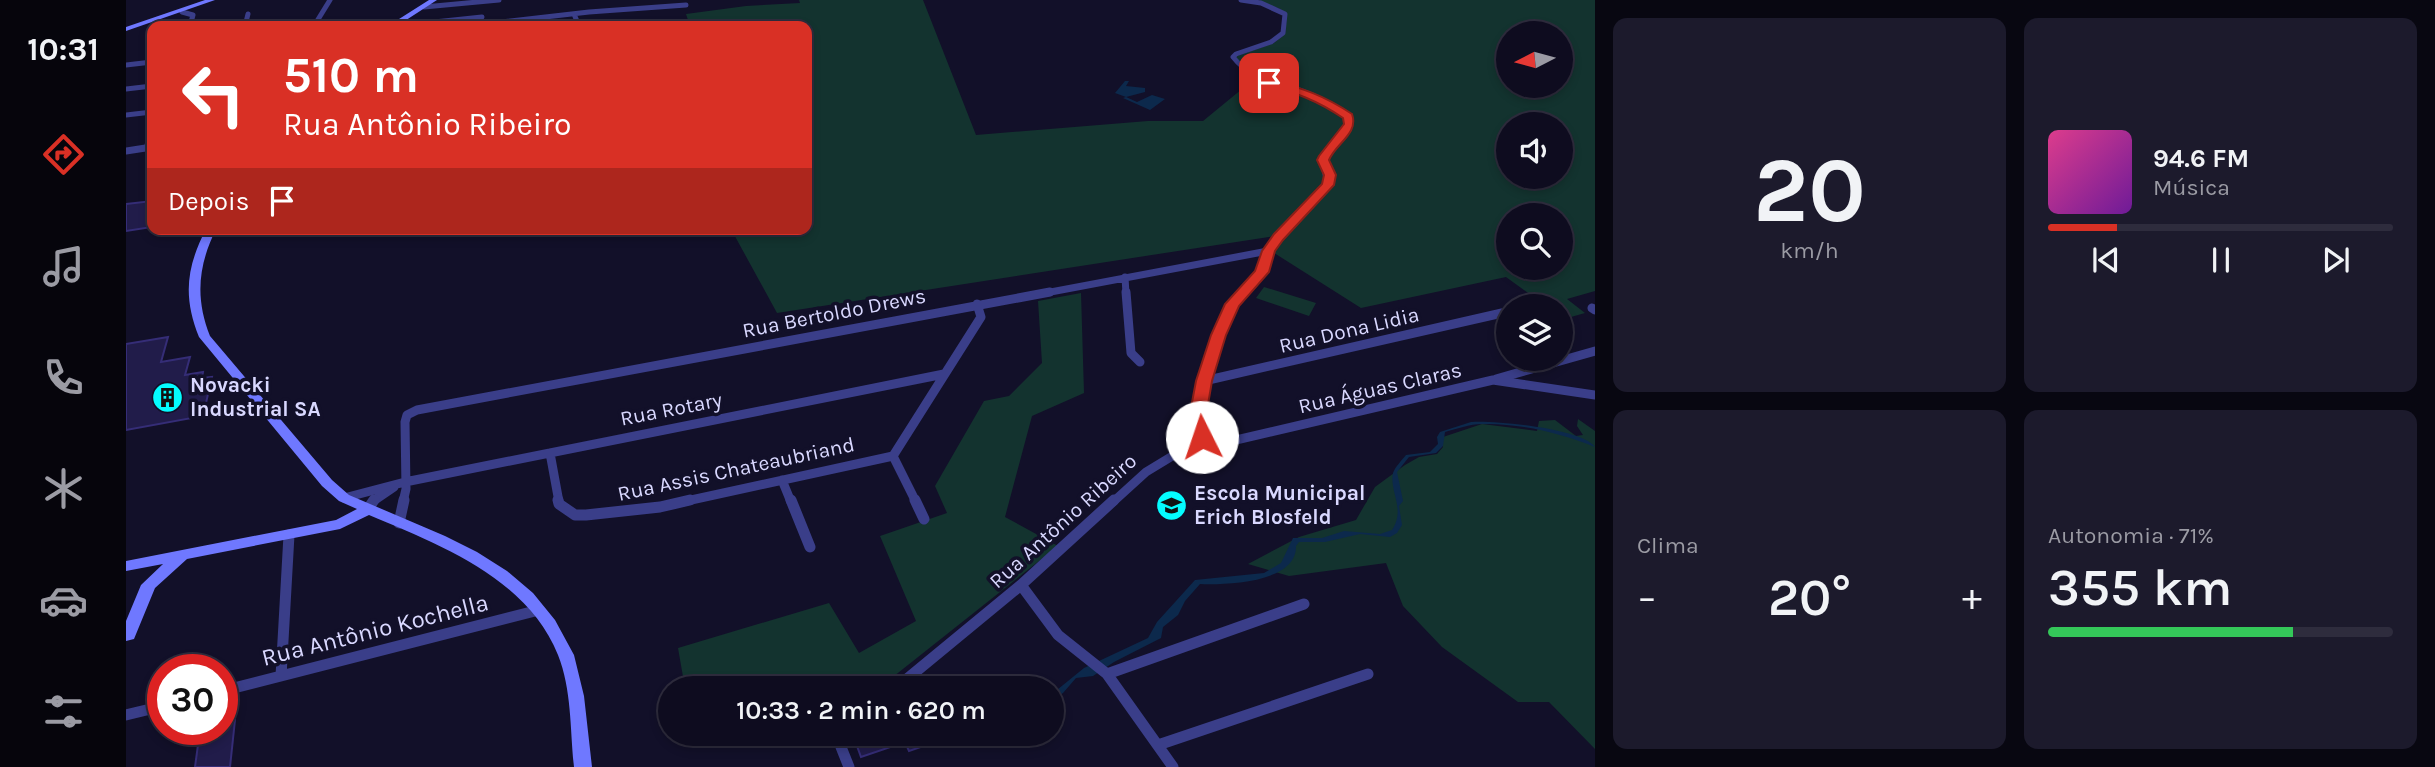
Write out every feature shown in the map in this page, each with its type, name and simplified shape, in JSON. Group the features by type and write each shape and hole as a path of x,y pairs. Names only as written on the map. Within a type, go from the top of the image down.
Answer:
{"main road":[{"path":"152,21 212,0"},
{"path":"402,21 434,0"},
{"path":"126,29 147,23"},
{"path":"208,235 198,260 192,299 195,317 205,337 327,483 344,498 469,554 505,578 539,610 567,656 583,767"},
{"path":"126,566 340,524 368,509"},
{"path":"127,636 149,585 157,575 183,556"}],"street":[{"path":"317,21 330,0"},
{"path":"424,7 499,0"},
{"path":"1219,444 1202,437 1196,429 1204,381 1218,335 1233,304 1262,272 1268,251 1328,185 1330,175 1323,160 1333,143 1347,131 1349,124 1348,116 1330,104 1300,90 1250,76 1233,57 1242,51 1271,43 1283,33 1285,15 1260,1 1241,0"},
{"path":"511,21 686,5"},
{"path":"182,12 193,15 191,21"},
{"path":"246,21 248,13"},
{"path":"574,14 577,21"},
{"path":"443,21 482,17"},
{"path":"126,65 147,63"},
{"path":"126,89 147,87"},
{"path":"126,115 147,113"},
{"path":"126,151 147,148"},
{"name":"Rua Bertoldo Drews","path":"405,482 405,422 407,415 417,410 1268,251"},
{"path":"1125,277 1131,353 1140,362"},
{"path":"924,519 892,456 981,317 978,304"},
{"name":"Rua Dona Lidia","path":"1204,381 1496,314"},
{"path":"1493,380 1595,351"},
{"name":"Rua Rotary","path":"344,498 405,482 944,374"},
{"name":"Rua Águas Claras","path":"1174,455 1493,380 1595,395"},
{"name":"Rua Antônio Ribeiro","path":"911,676 1021,585 1146,472 1174,455 1188,442 1196,429"},
{"name":"Rua Assis Chateaubriand","path":"550,453 559,504 575,515 640,510 892,456"},
{"path":"782,480 810,547"},
{"path":"399,523 405,482"},
{"name":"Rua Rotary","path":"368,509 373,501 405,482"},
{"path":"281,676 289,535"},
{"path":"1021,585 1058,635 1107,674 1173,767"},
{"path":"1107,674 1304,604"},
{"name":"Rua Antônio Kochella","path":"238,687 539,610"},
{"path":"1158,745 1368,674"},
{"path":"126,715 147,710"},
{"path":"841,746 849,767"}],"green space":[{"path":"799,0 923,0 976,135 1148,121 1203,121 1253,80 1242,71 1234,57 1274,43 1285,34 1287,14 1259,2 1260,0 1595,0 1595,291 1573,297 1573,294 1529,294 1510,280 1573,280 1573,203 1496,203 1496,279 1361,308 1271,251 1281,235 777,313 734,235 812,235 812,21 688,21 686,14 746,6 800,3"},
{"path":"1264,287 1316,303 1309,316 1256,298"},
{"path":"1081,293 1084,393 1032,416 1005,517 1058,546 894,676 683,676 678,648 829,603 859,653 916,621 880,536 947,513 935,486 984,401 1009,396 1042,363 1038,301"},
{"path":"1573,304 1585,313 1573,316"},
{"path":"1578,419 1595,431 1595,749 1549,702 1518,702 1442,647 1403,606 1386,563 1289,576 1248,564 1299,537 1356,520 1375,487 1419,457 1437,454 1443,447 1443,437 1482,424 1537,431 1539,421 1555,420 1576,436 1583,435 1577,426"}],"water":[{"path":"1125,81 1129,81 1126,86 1145,88 1145,92 1126,97 1115,93"},
{"path":"1152,95 1165,99 1150,110 1123,98 1137,102"},
{"path":"1471,422 1518,424 1574,435 1595,447 1554,433 1510,425 1477,424 1445,432 1443,446 1436,453 1409,457 1397,472 1403,501 1399,506 1402,525 1397,533 1390,537 1360,534 1325,542 1299,542 1293,558 1285,568 1273,575 1226,584 1200,584 1185,601 1178,615 1163,627 1161,638 1093,676 1076,678 1064,692 1064,684 1084,668 1148,638 1157,622 1195,580 1264,573 1281,563 1293,538 1322,538 1344,531 1380,534 1392,530 1398,515 1393,473 1406,455 1430,452 1438,444 1437,437 1440,432"}],"building":[{"path":"147,202 147,228 126,231 126,204"},
{"name":"Novacki Industrial SA","path":"168,337 161,362 190,357 185,375 203,372 202,378 212,377 203,416 126,430 126,344"},
{"path":"198,745 232,745 230,767 195,767"},
{"path":"857,746 893,746 861,757"},
{"path":"907,746 921,747 909,751"}],"place":[{"name":"Novacki Industrial SA","path":"167,397"},
{"name":"Escola Municipal Erich Blosfeld","path":"1171,505"}],"route":[{"path":"1202,437 1196,429 1204,381 1218,335 1233,304 1262,272 1268,251 1328,185 1330,175 1323,160 1333,143 1347,131 1349,124 1348,116 1330,104 1300,90 1269,83"}]}
